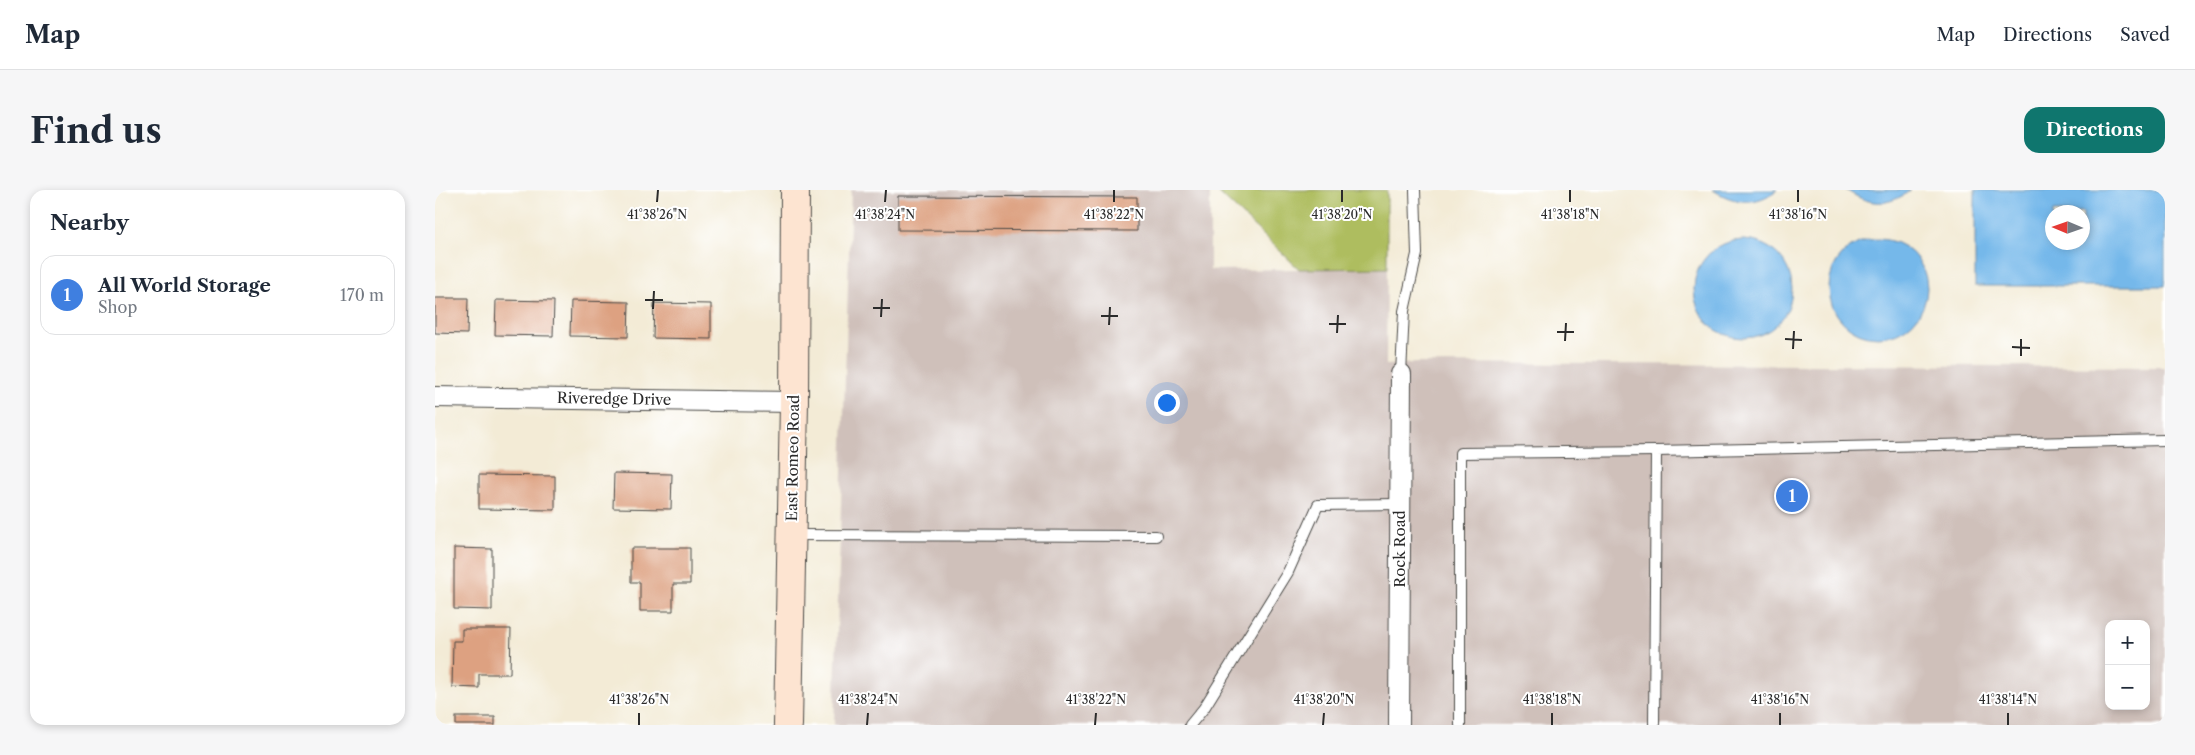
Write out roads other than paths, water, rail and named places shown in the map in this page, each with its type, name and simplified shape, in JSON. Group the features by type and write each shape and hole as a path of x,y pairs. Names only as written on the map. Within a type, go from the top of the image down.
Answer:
{"main road":[{"name":"East Romeo Road","path":"787,725 794,402 795,190"}],"street":[{"name":"Rock Road","path":"1399,725 1401,374"},
{"name":"Riveredge Drive","path":"435,397 794,402"}],"lane":[{"path":"1401,374 1404,310 1417,254 1415,190"},
{"path":"1460,725 1460,453 1656,451 2165,440"},
{"path":"1654,725 1656,451"},
{"path":"1190,725 1204,708 1288,572 1318,505 1400,504"},
{"path":"791,535 1156,536"}],"water":[{"path":"1713,190 1777,190 1761,199 1745,201 1729,198"},
{"path":"1846,190 1911,190 1903,196 1887,202 1871,202"},
{"path":"1975,190 2165,190 2165,286 1975,286"},
{"path":"1878,239 1897,243 1912,254 1923,269 1927,288 1923,307 1912,322 1897,333 1878,337 1859,333 1844,322 1833,307 1829,288 1833,269 1844,254 1859,243"},
{"path":"1743,240 1762,244 1777,255 1788,270 1792,289 1788,308 1777,323 1762,334 1743,338 1724,334 1709,323 1698,308 1694,289 1698,270 1709,255 1724,244"}],"place":[{"name":"All World Storage","path":"1792,496"}]}
